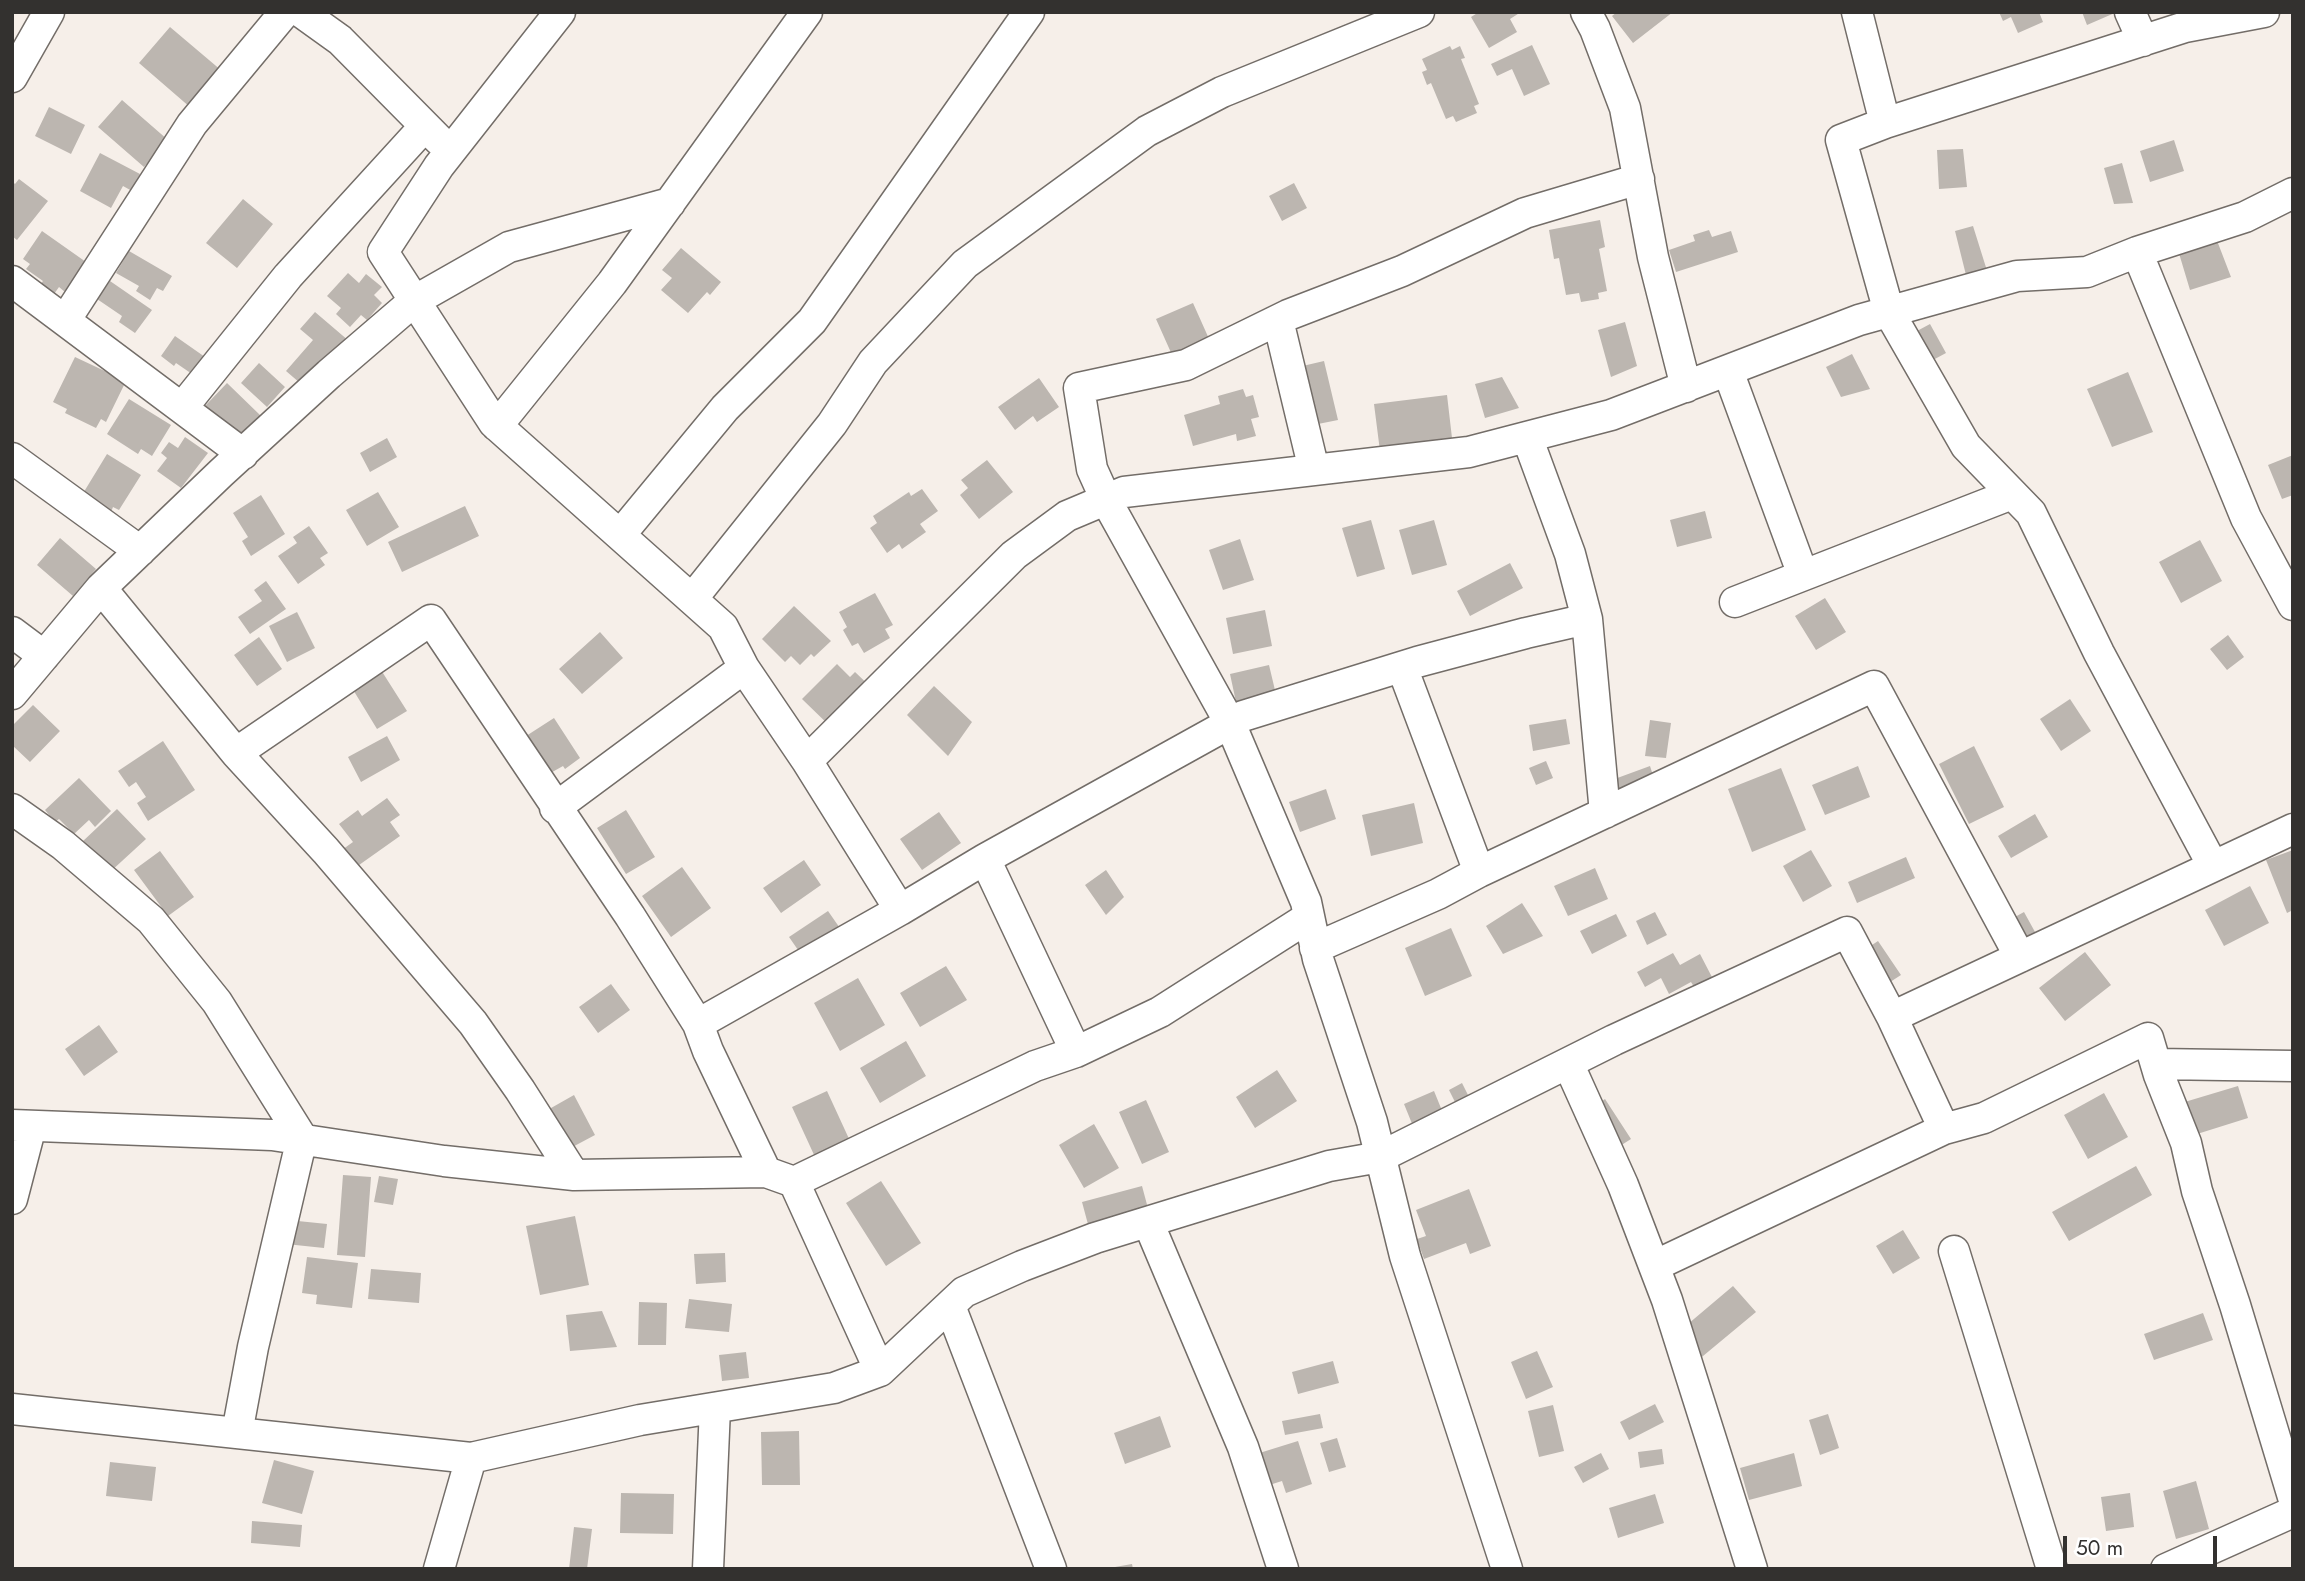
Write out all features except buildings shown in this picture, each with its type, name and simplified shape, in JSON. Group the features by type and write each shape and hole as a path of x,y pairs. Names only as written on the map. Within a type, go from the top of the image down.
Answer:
{"street":[{"path":"12,77 49,12"},
{"path":"66,319 192,124 285,12"},
{"path":"301,12 340,40 424,127 451,151"},
{"path":"497,426 612,283 807,12"},
{"path":"620,536 725,408 812,321 1029,12"},
{"path":"692,599 832,424 873,362 965,264 1147,131 1222,92 1419,12"},
{"path":"1586,12 1625,108 1653,257 1686,387"},
{"path":"1857,12 1885,123"},
{"path":"2130,12 2143,41"},
{"path":"2213,866 2099,653 2031,513 1966,446 1889,312 1841,139 2185,27 2264,12"},
{"path":"556,14 451,151 383,252 497,426 723,627 744,668 807,761 900,910"},
{"path":"182,408 288,276 424,127"},
{"path":"1507,1569 1405,1256 1372,1122 1315,948 1306,902 1230,723 1106,500 1092,469 1079,388 1185,365 1278,320 1402,271 1525,213 1639,179"},
{"path":"807,761 1014,555 1067,516 1124,492 1469,452 1611,415 1859,320 2017,276 2087,272 2137,252 2245,217 2293,193"},
{"path":"12,694 101,588 329,374 414,301 509,247 670,203"},
{"path":"2137,252 2246,518 2293,605"},
{"path":"12,281 243,454"},
{"path":"1278,320 1314,470"},
{"path":"1728,371 1803,575"},
{"path":"1527,437 1570,554 1587,619 1605,813"},
{"path":"12,458 140,551"},
{"path":"1735,602 2012,494"},
{"path":"101,588 236,752 335,861 473,1023 520,1090 573,1175"},
{"path":"698,1024 985,859 1243,716 1402,667 1587,619"},
{"path":"236,752 431,620 630,916 698,1024 708,1051 780,1177 880,1371"},
{"path":"12,632 44,656"},
{"path":"1402,667 1479,872"},
{"path":"555,808 744,668"},
{"path":"1315,948 1438,894 1479,872 1874,686 2020,957"},
{"path":"12,809 63,845 151,920 217,1002 302,1138 253,1347 237,1433"},
{"path":"1892,1017 2293,829"},
{"path":"985,859 1076,1052"},
{"path":"12,1199 21,1126 272,1135 444,1161 573,1175 780,1177 1035,1066 1076,1052 1160,1012 1309,918"},
{"path":"12,1409 471,1458 640,1420 834,1388 880,1371 964,1292 1095,1238 1329,1166 1380,1157 1568,1063 1847,932 1892,1017 1944,1129"},
{"path":"1654,1266 1944,1129 1984,1118 2148,1038 2186,1143 2197,1191 2235,1305 2293,1497"},
{"path":"1568,1063 1623,1185 1654,1266 1752,1569"},
{"path":"2156,1064 2293,1066"},
{"path":"1148,1222 1243,1447 1283,1569"},
{"path":"1954,1251 2052,1569"},
{"path":"950,1306 1051,1569"},
{"path":"708,1569 715,1408"},
{"path":"439,1569 471,1458"},
{"path":"2166,1569 2293,1512"}]}
